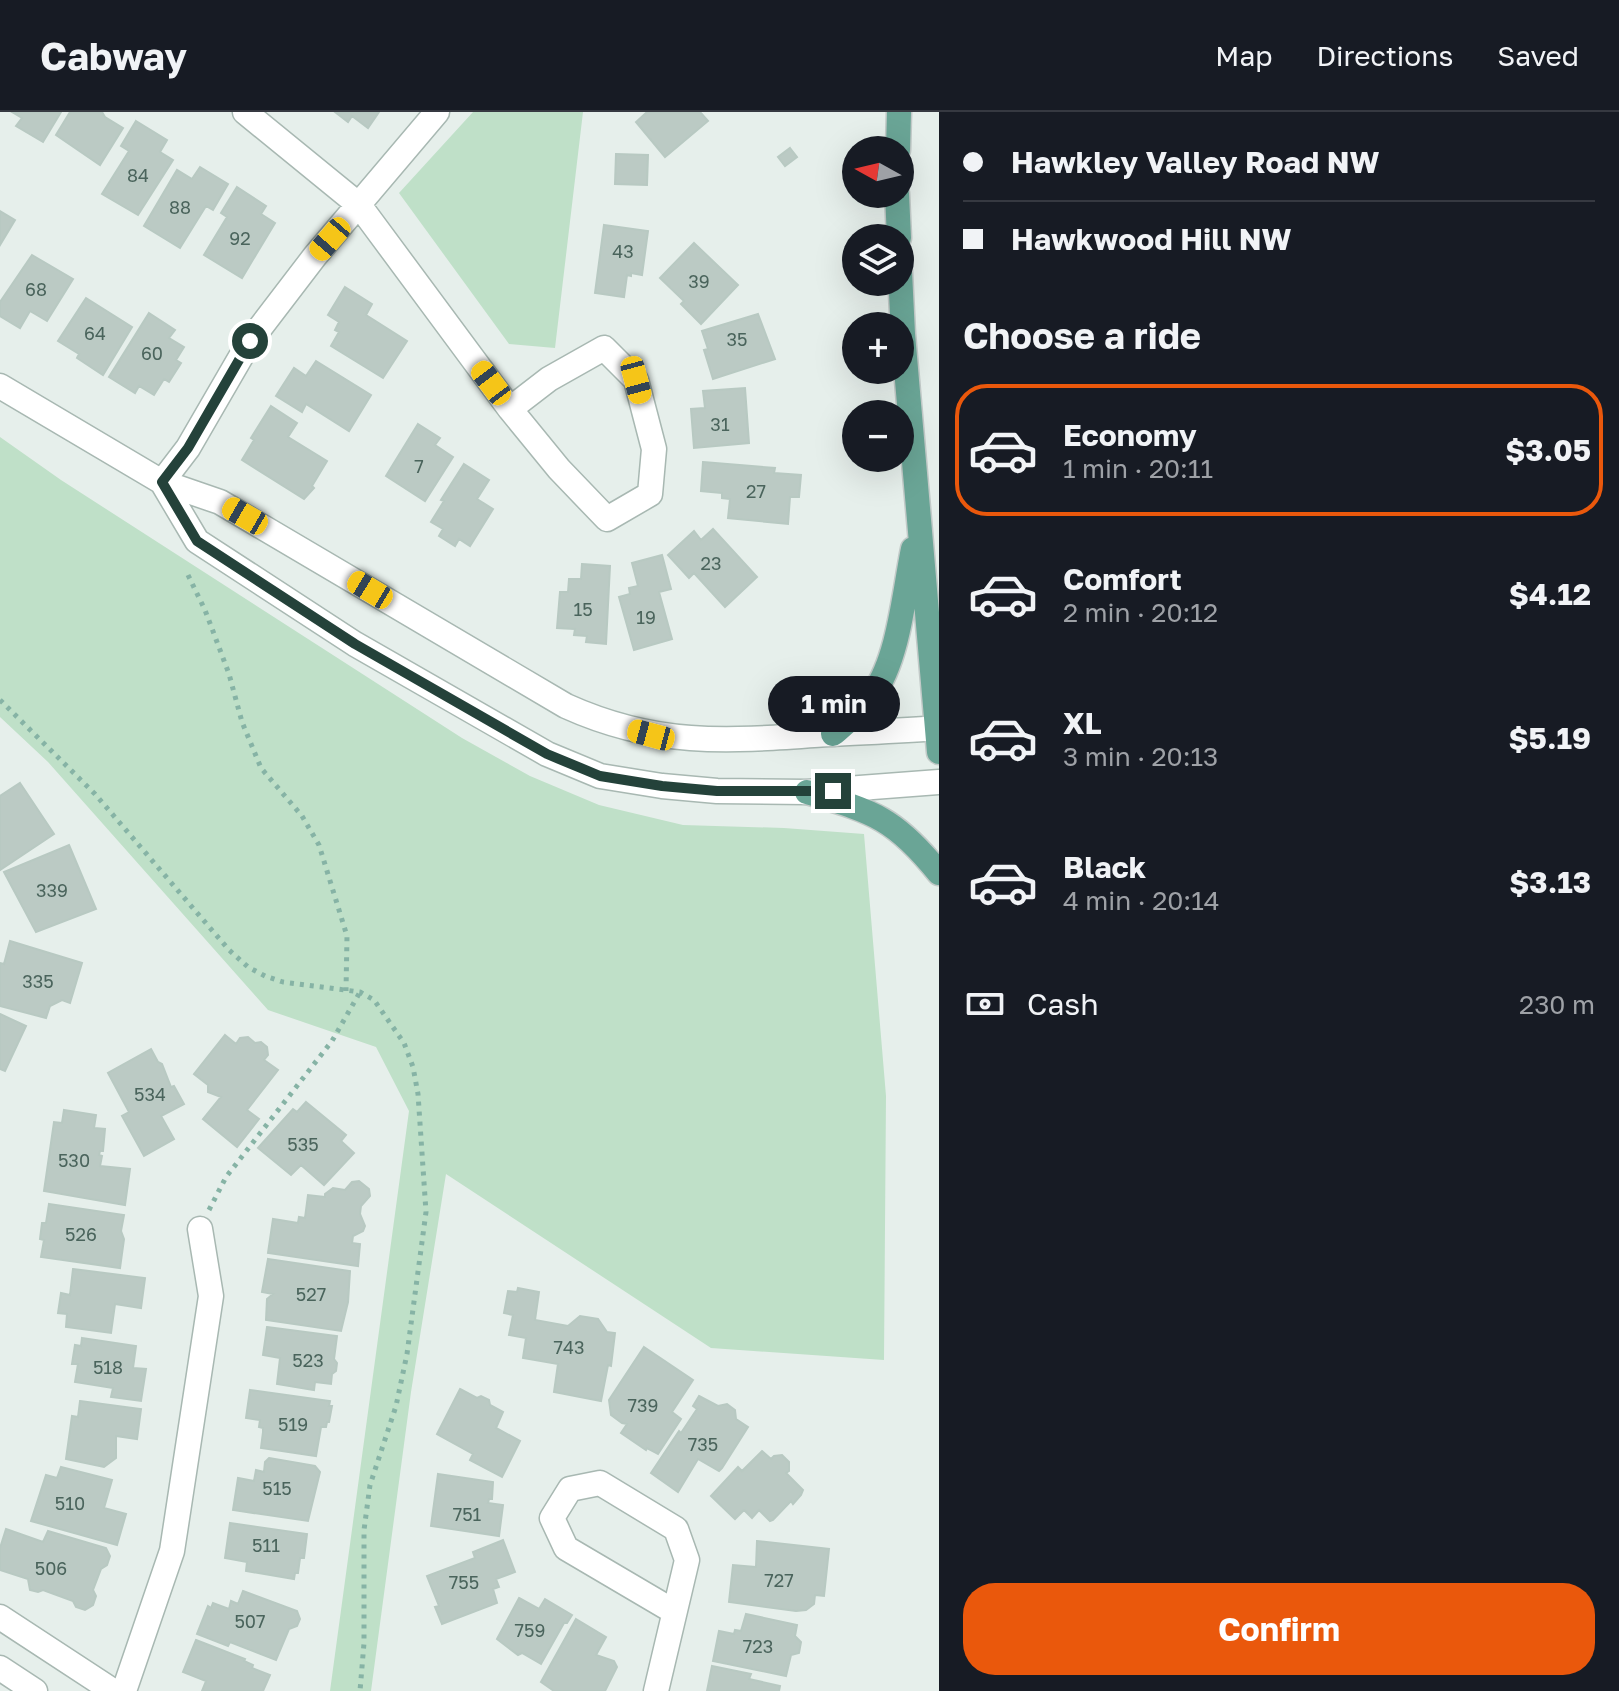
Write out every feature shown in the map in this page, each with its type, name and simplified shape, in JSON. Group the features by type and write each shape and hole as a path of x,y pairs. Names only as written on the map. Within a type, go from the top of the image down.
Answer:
{"main road":[{"path":"898,136 899,112"},
{"path":"902,296 939,752"},
{"path":"833,734 873,695 892,654 918,523"},
{"path":"807,792 871,811 905,834 939,873"}],"street":[{"path":"245,112 359,205 510,409 559,469 607,519 650,494 654,449 636,380 604,348 549,379 510,409"},
{"path":"162,482 188,448 250,341 315,256 437,112"},
{"path":"0,386 162,482 220,502 566,706 598,721 651,735 729,742 938,728"},
{"path":"162,482 197,541 355,644 547,754 600,776 717,791 807,792 939,782"},
{"path":"124,1691 172,1551 211,1296 200,1229"},
{"path":"656,1691 687,1560 676,1529 600,1483 570,1489 552,1518 566,1548 673,1611"},
{"path":"0,1617 113,1691"},
{"path":"0,1668 35,1691"}],"path":[{"path":"188,575 225,661 242,722 261,768 302,816 319,845 347,936 346,991"},
{"path":"0,700 95,794 229,950 248,967 283,982 360,992 374,1000 404,1043 413,1067 424,1157 426,1212 407,1354 396,1406 370,1485 364,1530 364,1643 360,1691"},
{"path":"200,1229 226,1177 332,1041 360,992"}],"green space":[{"path":"473,112 583,112 555,348 509,344 399,193"},
{"path":"0,437 61,480 462,738 530,776 599,805 683,825 864,834 886,1096 884,1360 711,1348 446,1174 411,1392 371,1691 330,1691 409,1111 376,1047 268,1010 48,762 0,717"}],"building":[{"path":"12,112 61,112 43,142 16,126 22,118"},
{"path":"70,112 102,112 123,128 100,165 56,135"},
{"path":"335,112 379,112 368,128 352,116 348,122"},
{"path":"647,112 700,112 708,121 665,157 636,122"},
{"path":"136,121 167,140 160,152 173,160 138,215 102,194 129,151 121,146"},
{"path":"790,148 797,157 785,166 778,157"},
{"path":"616,154 648,155 647,185 615,184"},
{"path":"200,167 228,184 213,210 206,206 180,248 144,226 177,170 192,179"},
{"path":"237,187 266,206 261,214 275,223 242,278 204,255 227,217 221,213"},
{"path":"0,211 15,220 0,245"},
{"path":"604,225 648,231 642,275 627,275 624,297 595,293"},
{"path":"694,243 738,285 701,324 681,304 684,301 660,278"},
{"path":"32,255 73,279 47,321 30,311 20,328 0,316 0,302"},
{"path":"345,287 372,304 366,315 407,341 383,378 331,346 339,332 335,330 339,322 328,315"},
{"path":"86,298 132,327 103,375 58,341"},
{"path":"149,313 175,330 169,338 184,347 176,360 181,363 169,382 164,379 154,395 139,386 135,393 109,377"},
{"path":"758,314 775,359 713,379 702,331"},
{"path":"316,361 371,395 349,431 306,404 302,412 276,396 294,368 306,376"},
{"path":"745,388 749,443 694,448 691,409 705,408 703,391"},
{"path":"271,406 297,423 288,437 327,461 312,486 314,488 304,499 242,460 254,440 251,438"},
{"path":"418,424 440,438 435,445 453,457 425,501 386,476"},
{"path":"703,462 775,468 774,473 801,475 799,497 790,497 788,524 728,518 730,499 722,498 722,493 701,491"},
{"path":"464,464 489,480 477,499 493,509 470,546 459,539 455,546 439,536 443,529 431,522"},
{"path":"713,529 757,577 725,607 694,573 689,578 668,555 694,531 701,540"},
{"path":"662,555 671,589 659,592 672,639 634,650 619,597 630,594 629,588 638,586 632,563"},
{"path":"582,564 610,566 606,644 586,642 587,636 574,635 575,629 557,628 560,592 568,592 569,579 581,579"},
{"path":"20,783 54,834 0,870 0,796"},
{"path":"69,845 96,909 36,932 4,872"},
{"path":"10,941 82,963 70,1003 62,1000 50,1006 46,1018 0,1006 0,963 4,964"},
{"path":"0,1014 26,1026 5,1071 0,1069"},
{"path":"225,1035 236,1044 240,1038 248,1037 255,1043 261,1042 267,1047 268,1055 264,1060 278,1070 247,1110 259,1119 237,1147 203,1119 221,1097 208,1092 208,1085 194,1074"},
{"path":"151,1049 162,1064 171,1087 174,1086 184,1104 161,1116 174,1139 144,1156 122,1116 129,1112 108,1073"},
{"path":"306,1102 346,1135 341,1141 354,1153 324,1185 301,1165 291,1175 258,1148 293,1109 297,1112"},
{"path":"64,1110 96,1115 94,1128 105,1129 103,1151 99,1155 102,1156 100,1166 130,1169 125,1205 44,1191 54,1122 62,1123"},
{"path":"359,1181 369,1189 370,1196 361,1206 363,1231 353,1236 352,1243 360,1244 358,1266 268,1253 273,1219 298,1223 299,1217 305,1218 308,1195 325,1197 333,1188 345,1190 352,1182"},
{"path":"49,1204 124,1215 120,1268 41,1257 44,1240 40,1239 42,1223 46,1223"},
{"path":"268,1259 350,1271 348,1302 341,1331 266,1320 267,1299 273,1294 262,1292"},
{"path":"73,1269 145,1278 141,1308 115,1304 111,1333 66,1327 67,1314 58,1313 61,1293 70,1295"},
{"path":"518,1288 539,1292 535,1320 568,1326 580,1316 598,1319 607,1332 615,1333 611,1366 608,1365 601,1401 554,1392 558,1364 523,1358 526,1338 509,1335 513,1315 504,1313 508,1291 517,1292"},
{"path":"267,1327 337,1336 336,1371 332,1374 331,1384 315,1382 314,1390 277,1384 280,1358 263,1355"},
{"path":"82,1338 136,1346 133,1368 146,1369 141,1401 111,1397 113,1388 75,1382 78,1364 72,1364 75,1345 81,1346"},
{"path":"644,1347 693,1380 672,1412 681,1419 658,1454 646,1450 621,1433 627,1424 611,1415 609,1400"},
{"path":"460,1389 489,1400 490,1405 503,1412 496,1428 520,1441 502,1477 470,1460 473,1454 437,1434"},
{"path":"250,1390 330,1401 329,1422 326,1427 321,1427 316,1456 261,1448 263,1428 259,1427 260,1420 246,1418"},
{"path":"699,1396 718,1406 727,1404 735,1410 736,1419 748,1427 719,1471 698,1459 678,1492 651,1473 697,1409 693,1406"},
{"path":"80,1401 141,1409 137,1439 116,1436 116,1458 104,1467 66,1459 72,1416 78,1417"},
{"path":"762,1451 771,1459 782,1455 789,1462 786,1473 803,1490 793,1504 791,1501 773,1520 770,1521 759,1510 752,1518 744,1510 735,1519 711,1496 738,1467 742,1471"},
{"path":"269,1458 315,1466 320,1472 308,1521 233,1510 238,1478 254,1481 256,1470 264,1472 265,1462"},
{"path":"61,1467 112,1480 104,1508 126,1514 117,1545 31,1521 46,1475 57,1478"},
{"path":"438,1474 493,1482 492,1499 488,1503 503,1505 499,1536 431,1526"},
{"path":"230,1523 307,1534 304,1558 300,1558 294,1579 246,1571 247,1562 225,1558"},
{"path":"6,1529 43,1542 48,1531 106,1548 110,1556 93,1590 96,1596 93,1605 85,1610 76,1607 73,1601 43,1590 30,1590 28,1579 0,1570 0,1548"},
{"path":"503,1540 515,1572 496,1579 499,1587 493,1589 497,1603 442,1624 435,1607 439,1606 427,1576 475,1558 473,1552"},
{"path":"757,1541 829,1549 824,1596 815,1595 814,1604 806,1610 796,1611 729,1602 733,1565 756,1567"},
{"path":"243,1591 297,1611 300,1619 297,1626 289,1629 276,1660 230,1642 228,1646 197,1634 208,1606 211,1608 213,1603 229,1609 231,1601 238,1604"},
{"path":"519,1598 539,1609 545,1599 572,1615 564,1623 541,1664 522,1653 518,1655 497,1639"},
{"path":"746,1614 797,1625 795,1636 801,1642 799,1653 791,1655 786,1676 713,1661 719,1631 734,1634 735,1630 741,1631"},
{"path":"576,1619 606,1637 596,1655 614,1661 617,1667 605,1691 554,1691 541,1682"},
{"path":"196,1640 245,1659 253,1665 252,1668 270,1675 263,1691 202,1691 206,1681 183,1672"},
{"path":"712,1666 751,1674 749,1679 780,1686 779,1691 707,1691"}],"route":[{"path":"250,341 188,448 162,482 197,541 355,644 547,754 600,776 717,791 833,791"}]}
